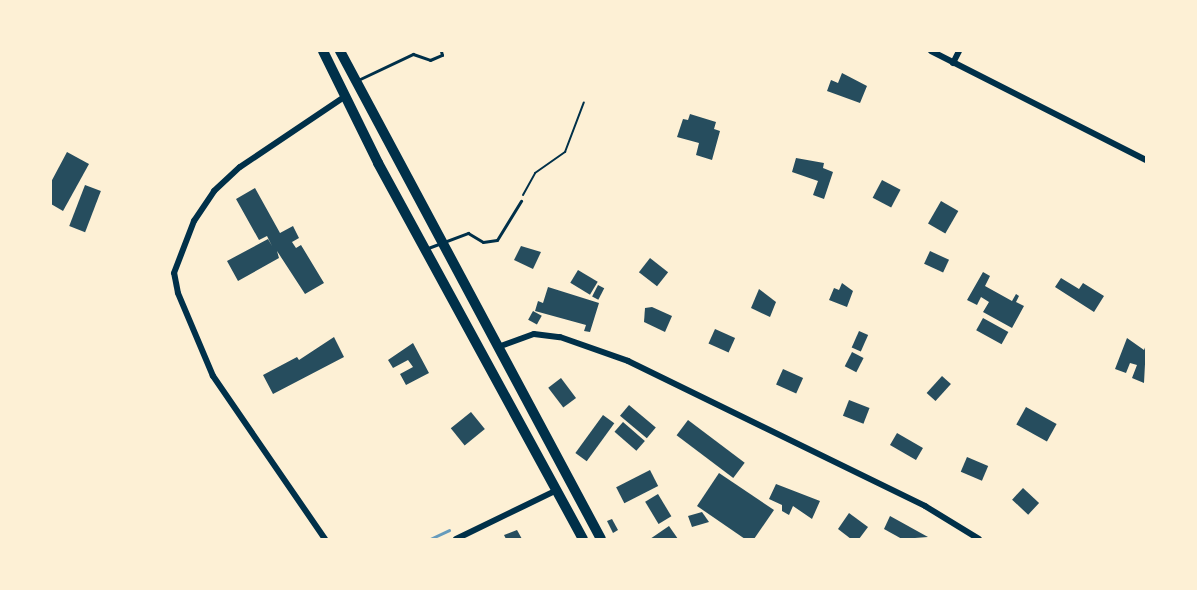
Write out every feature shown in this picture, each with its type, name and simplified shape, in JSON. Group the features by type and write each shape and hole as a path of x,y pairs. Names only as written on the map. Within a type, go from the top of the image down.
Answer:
{"highway":[{"path":"324,51 344,97 583,539"},
{"path":"340,51 354,82 600,539"}],"street":[{"path":"931,51 1146,160"},
{"path":"953,63 959,51"},
{"path":"325,539 213,376 178,293 174,273 194,221 214,191 240,167 344,97"},
{"path":"498,347 534,334 560,337 628,361 925,506 980,539"},
{"path":"456,539 557,490"}],"lane":[{"path":"354,82 413,53 430,60 442,55 441,51"},
{"path":"427,249 468,233 483,242 497,240 521,201"}],"path":[{"path":"521,201 535,173 565,152 584,102"}],"building":[{"path":"842,73 867,86 860,103 827,91 831,80 838,83"},
{"path":"690,114 716,122 714,129 720,131 712,160 696,155 699,143 677,137 683,119 688,120"},
{"path":"67,152 89,164 63,211 51,204 51,182"},
{"path":"796,158 824,163 823,168 833,172 824,199 813,195 818,181 792,172"},
{"path":"882,180 901,190 891,208 873,198"},
{"path":"85,185 101,191 85,232 69,226"},
{"path":"255,188 280,233 293,226 299,238 292,242 296,248 301,245 324,283 305,294 277,251 279,258 238,281 227,261 268,239 272,246 267,236 259,240 236,199"},
{"path":"941,201 958,211 945,234 928,224"},
{"path":"521,246 541,252 533,269 514,260"},
{"path":"930,251 949,260 943,273 924,264"},
{"path":"650,258 668,272 657,286 639,272"},
{"path":"578,270 598,282 590,295 570,283"},
{"path":"983,272 990,276 985,286 1012,301 1016,294 1019,296 1016,302 1024,306 1012,328 983,312 989,302 981,297 977,305 967,300"},
{"path":"1061,278 1079,289 1083,283 1104,296 1094,312 1055,287"},
{"path":"842,283 853,291 847,307 829,300 834,288 839,290"},
{"path":"598,285 604,288 598,300 592,297"},
{"path":"548,287 599,303 590,332 584,331 586,325 535,311 538,301 543,303"},
{"path":"759,289 776,302 770,317 751,308"},
{"path":"652,307 672,316 665,332 644,322 645,308"},
{"path":"533,311 542,316 537,325 528,320"},
{"path":"983,318 1008,332 1002,344 976,330"},
{"path":"715,329 735,338 729,353 708,344"},
{"path":"859,331 868,335 861,352 852,347"},
{"path":"334,337 344,357 273,394 263,375 297,357 299,360"},
{"path":"1127,338 1144,350 1146,345 1144,383 1132,378 1137,365 1130,363 1126,373 1115,369"},
{"path":"413,343 429,373 406,385 400,374 413,367 408,360 393,368 388,360"},
{"path":"852,352 864,358 856,372 845,366"},
{"path":"783,369 803,378 796,393 776,385"},
{"path":"942,376 951,384 936,401 927,393"},
{"path":"561,378 576,398 563,408 548,388"},
{"path":"849,400 870,408 863,424 843,416"},
{"path":"629,405 656,427 647,438 620,416"},
{"path":"1026,407 1057,424 1047,441 1016,424"},
{"path":"471,412 485,429 465,445 451,428"},
{"path":"603,415 614,423 587,461 575,453"},
{"path":"688,420 745,463 733,478 677,435"},
{"path":"623,422 645,441 636,451 614,432"},
{"path":"897,433 923,448 916,460 890,445"},
{"path":"967,457 988,466 982,481 961,472"},
{"path":"650,470 658,486 624,503 616,487"},
{"path":"719,473 774,510 754,539 745,539 697,506"},
{"path":"776,484 820,501 812,519 793,506 789,515 782,511 782,505 769,499"},
{"path":"1023,488 1039,503 1028,515 1012,500"},
{"path":"658,494 671,516 659,524 645,502"},
{"path":"702,512 709,522 692,527 688,516"},
{"path":"849,513 868,527 859,539 851,539 838,529"},
{"path":"890,516 928,537 902,539 884,529"},
{"path":"612,519 618,530 613,533 607,521"},
{"path":"669,526 678,539 650,539"},
{"path":"517,530 522,539 506,539 504,535"}],"waterway":[{"path":"430,539 449,530"}]}
